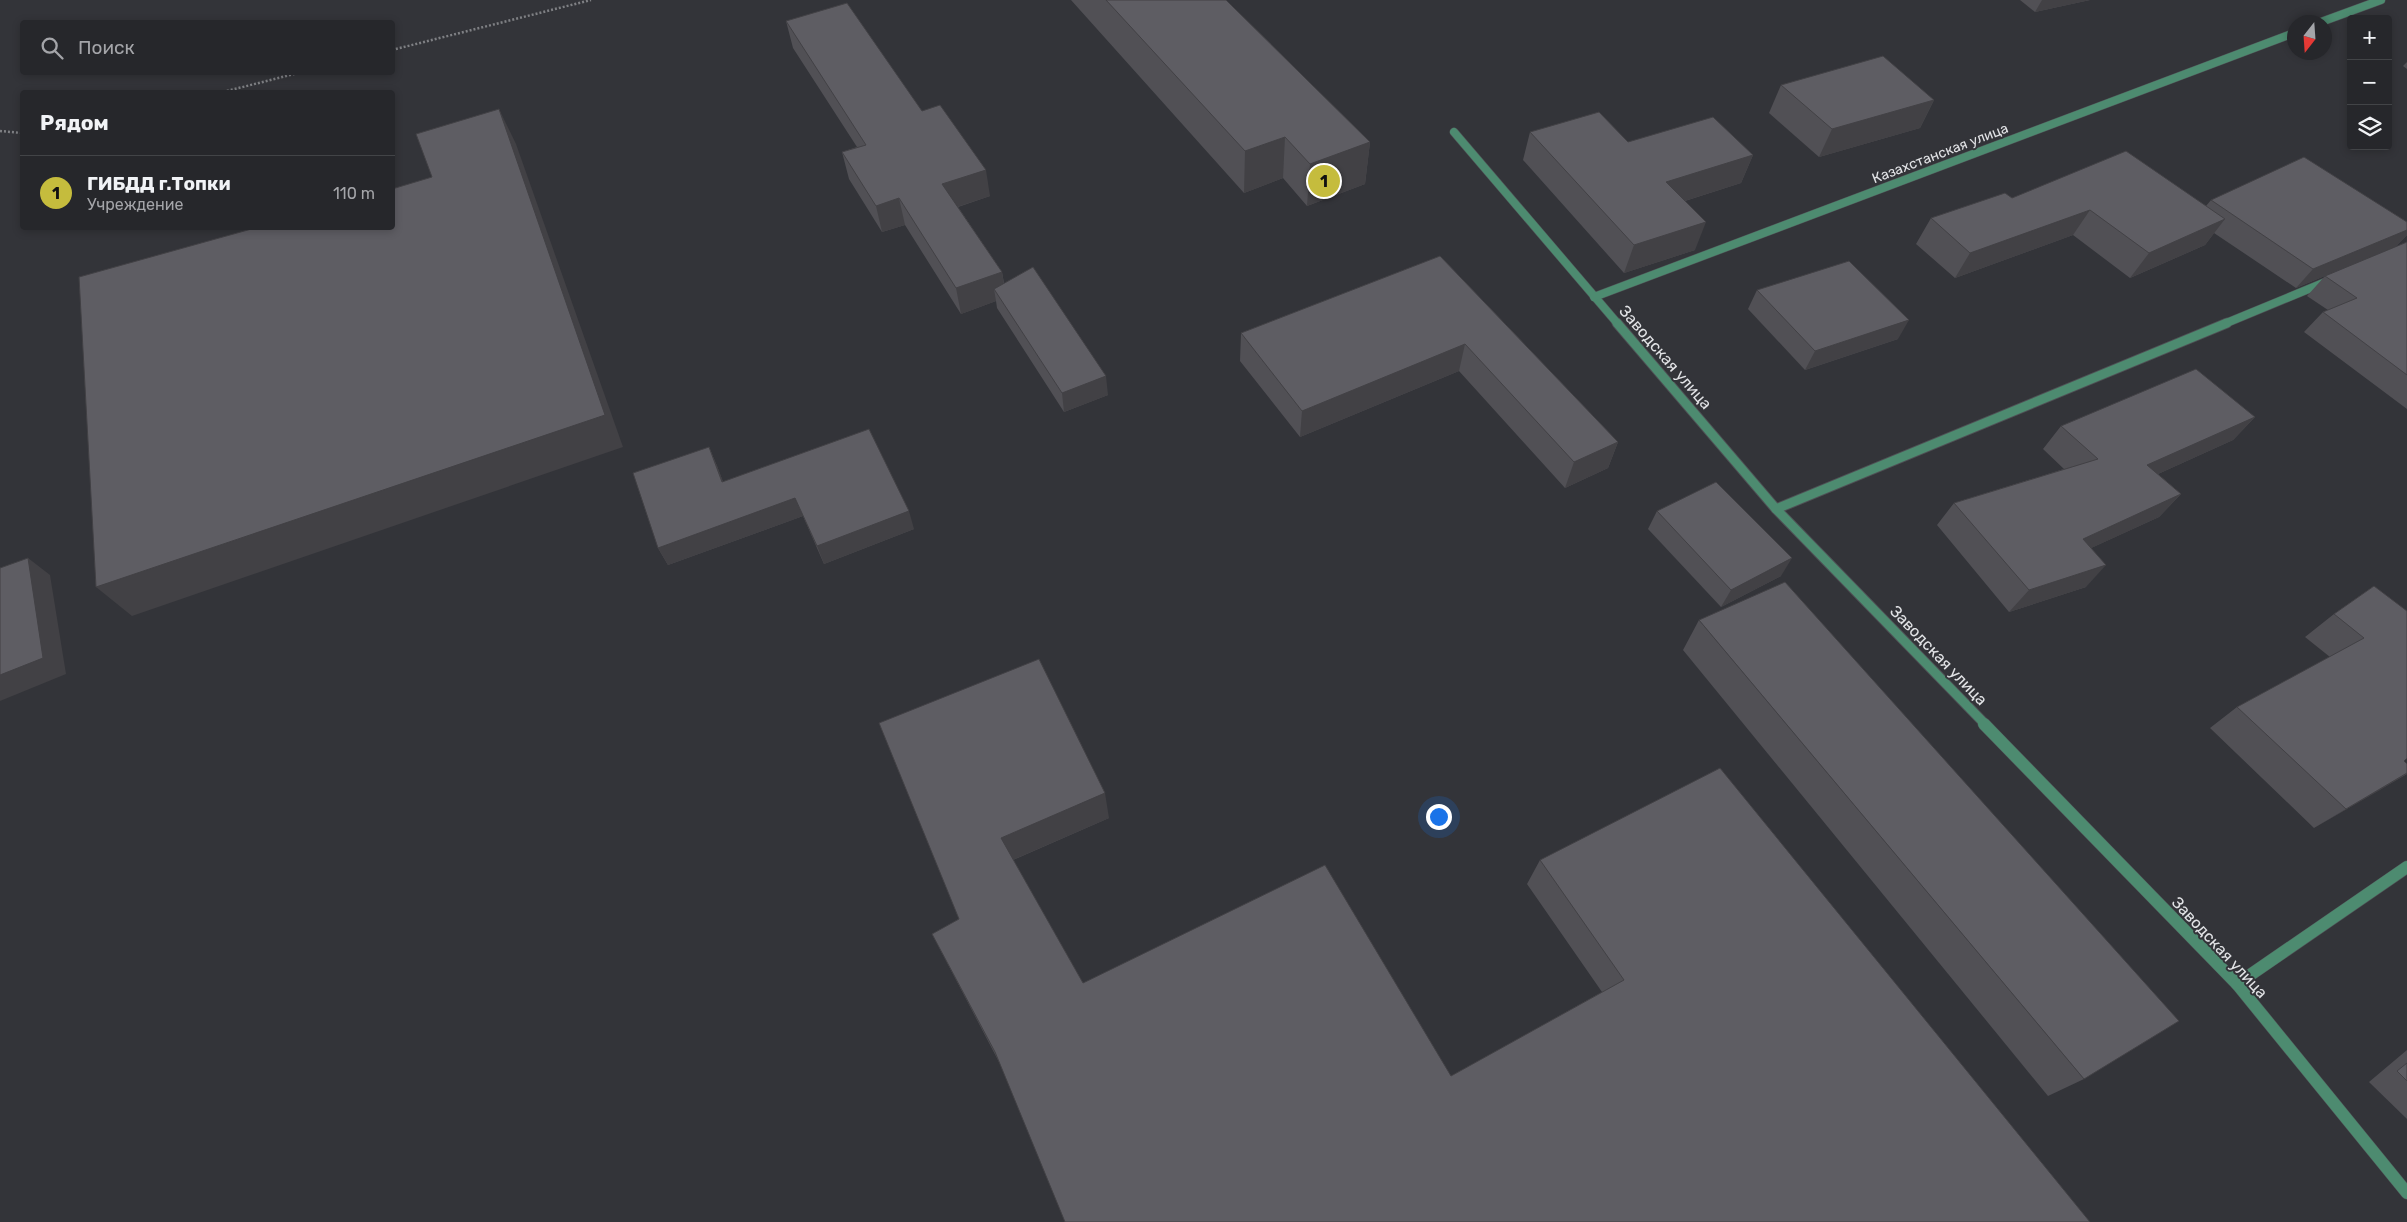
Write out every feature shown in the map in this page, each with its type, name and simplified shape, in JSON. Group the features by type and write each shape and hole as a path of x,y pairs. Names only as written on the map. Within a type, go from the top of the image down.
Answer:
{"street":[{"path":"2332,18 2381,0"},
{"name":"Казахстанская улица","path":"1594,297 2287,36"},
{"name":"Заводская улица","path":"1454,132 1776,509 2237,984 2407,1193"},
{"path":"1776,509 2334,279"},
{"path":"2237,984 2407,867"}],"path":[{"path":"395,49 591,0"},
{"path":"231,90 290,75"},
{"path":"0,131 20,133"}],"building":[{"path":"1106,0 1226,0 1370,142 1310,164 1285,137 1245,151"},
{"path":"847,3 922,111 940,105 986,170 942,184 1002,272 956,288 899,198 876,206 842,152 866,145 786,21"},
{"path":"1883,56 1934,100 1832,129 1781,85"},
{"path":"499,109 605,415 96,587 79,277 248,230 395,230 395,188 432,177 416,134"},
{"path":"1599,112 1628,142 1713,117 1753,155 1666,182 1706,222 1634,245 1530,132"},
{"path":"2126,151 2225,219 2149,253 2090,210 1970,253 1931,218 2005,193 2012,198"},
{"path":"2304,157 2407,222 2407,230 2313,269 2211,200"},
{"path":"2407,242 2407,375 2323,312 2357,298 2325,276"},
{"path":"1440,256 1618,442 1574,462 1465,344 1302,411 1241,333"},
{"path":"1849,261 1909,320 1815,351 1757,290"},
{"path":"1033,267 1106,376 1062,393 994,289"},
{"path":"2196,369 2255,417 2147,465 2181,494 2083,539 2106,565 2029,590 1954,503 2098,459 2061,426"},
{"path":"869,429 909,511 817,546 795,498 658,548 633,473 709,447 722,482"},
{"path":"1716,482 1792,558 1731,590 1657,511"},
{"path":"28,558 43,658 0,675 0,568"},
{"path":"1785,582 2179,1021 2084,1079 1699,620"},
{"path":"2374,586 2407,611 2407,758 2404,761 2407,764 2407,773 2346,809 2237,707 2364,638 2334,614"},
{"path":"1039,659 1105,793 1001,838 1083,983 1325,865 1451,1076 1624,980 1540,860 1720,768 2090,1222 1065,1222 995,1052 932,934 959,919 879,723"},
{"path":"2407,1063 2407,1081 2397,1071"}],"place":[{"name":"ГИБДД г.Топки","path":"1324,181"}]}
